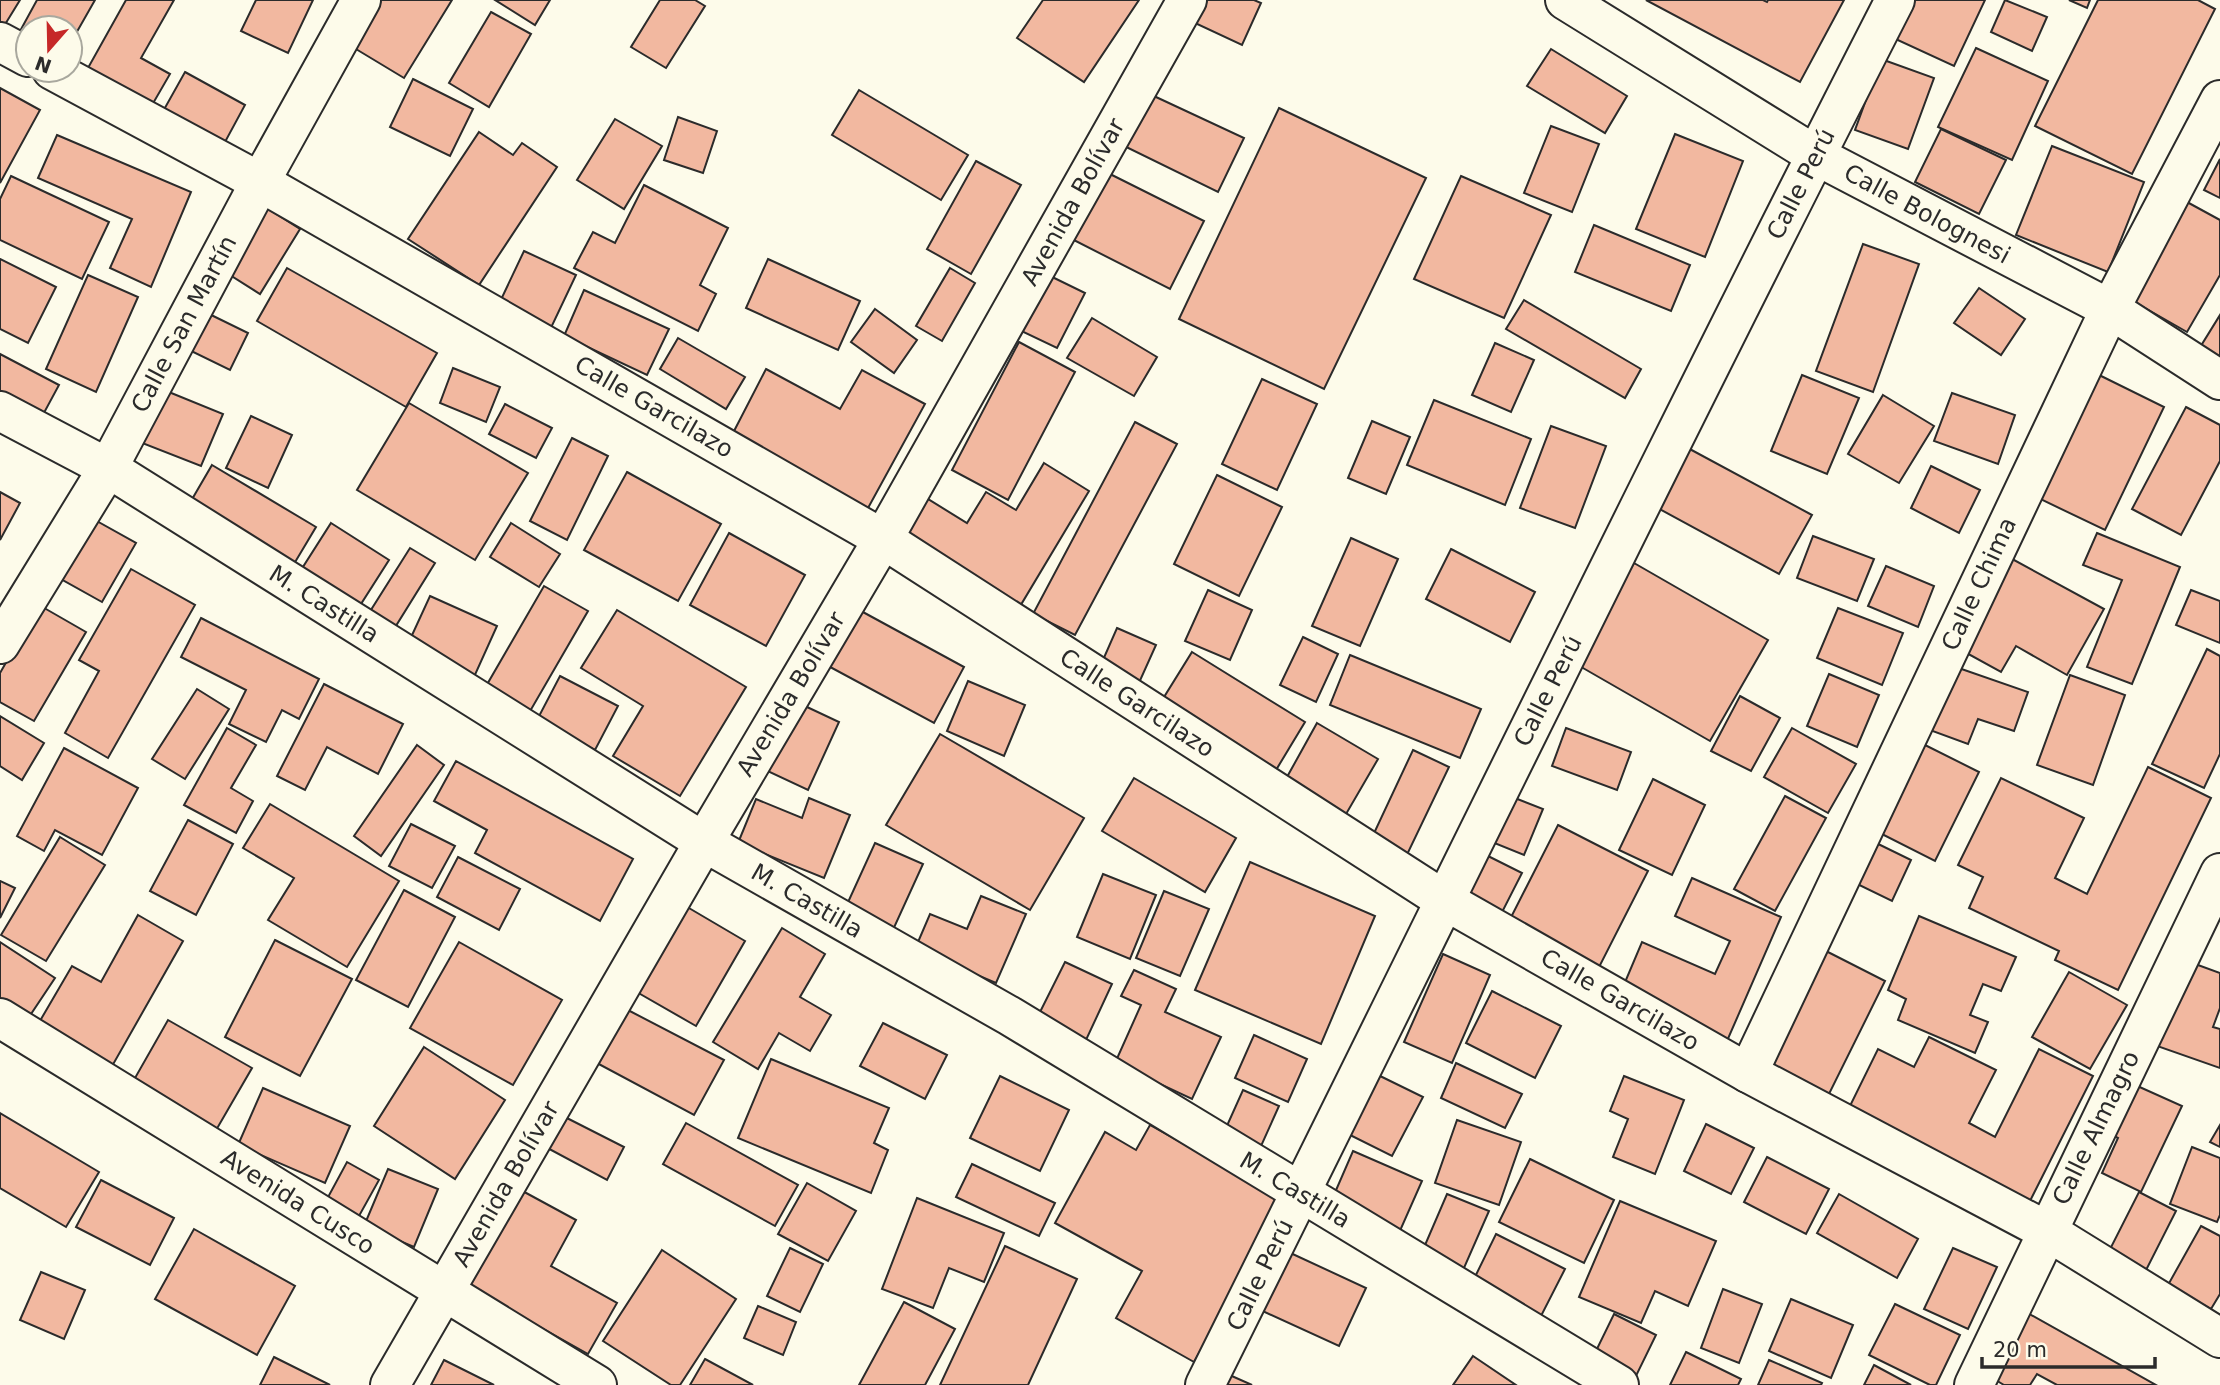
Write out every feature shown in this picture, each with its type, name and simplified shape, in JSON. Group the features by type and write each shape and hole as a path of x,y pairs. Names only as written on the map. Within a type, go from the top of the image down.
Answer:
{"street":[{"name":"Calle San Martín","path":"0,644 108,468 260,182 361,0"},
{"name":"Avenida Bolívar","path":"390,1385 883,539 1186,0"},
{"name":"Calle Bolognesi","path":"1565,0 1815,155 2110,309 2220,380"},
{"name":"Calle Perú","path":"1205,1385 1815,155 1895,0"},
{"name":"Calle Garcilazo","path":"78,84 260,182 883,539 1444,901 1748,1073 2047,1231 2220,1338"},
{"name":"Calle Chima","path":"1748,1073 2110,309 2220,100"},
{"name":"M. Castilla","path":"0,411 108,468 704,842 1010,1016 1619,1385"},
{"name":"Calle Almagro","path":"1974,1385 2220,873"},
{"name":"Avenida Cusco","path":"0,1018 597,1385"}],"building":[{"path":"0,0 20,0 1,31 0,30"},
{"path":"37,0 95,0 84,19 84,14 29,14"},
{"path":"126,0 174,0 141,58 170,74 144,119 79,84 84,84 84,75"},
{"path":"256,0 313,0 288,53 241,31"},
{"path":"365,0 452,0 404,78 341,40"},
{"path":"495,0 550,0 535,25"},
{"path":"660,0 695,0 705,6 666,68 631,47"},
{"path":"1043,0 1139,0 1084,82 1017,38"},
{"path":"1205,0 1254,0 1261,3 1242,45 1195,23"},
{"path":"1646,0 1767,2 1844,0 1800,82"},
{"path":"1905,0 1985,0 1954,66 1889,36"},
{"path":"2005,0 2047,17 2032,51 1991,32"},
{"path":"2069,0 2090,0 2087,8"},
{"path":"2098,0 2198,0 2215,9 2132,174 2035,126"},
{"path":"491,12 531,34 489,107 449,83"},
{"path":"1976,48 2048,81 2012,160 1938,127"},
{"path":"1551,49 1627,96 1605,133 1527,86"},
{"path":"1881,59 1934,78 1908,149 1855,130"},
{"path":"185,72 245,105 218,155 157,122"},
{"path":"413,79 473,109 450,156 390,127"},
{"path":"0,88 40,110 0,183"},
{"path":"859,90 968,155 941,200 832,135"},
{"path":"1141,90 1244,138 1218,192 1116,142"},
{"path":"1279,108 1426,178 1324,389 1179,319"},
{"path":"678,117 717,131 703,173 664,160"},
{"path":"615,119 662,146 624,209 577,180"},
{"path":"1551,126 1599,144 1572,212 1524,193"},
{"path":"1941,129 2006,160 1979,214 1915,182"},
{"path":"479,132 513,155 522,143 557,167 479,285 408,239"},
{"path":"1675,134 1743,161 1705,257 1636,229"},
{"path":"57,135 191,192 151,287 110,268 132,219 38,178"},
{"path":"2052,146 2144,182 2108,272 2016,235"},
{"path":"2220,159 2220,198 2204,190"},
{"path":"976,161 1021,185 971,274 927,249"},
{"path":"1096,167 1204,221 1170,289 1062,234"},
{"path":"11,176 109,222 82,279 0,240 0,199"},
{"path":"1461,176 1551,215 1504,318 1414,279"},
{"path":"644,185 728,228 700,285 716,294 698,331 574,268 593,232 615,243"},
{"path":"2187,202 2220,220 2220,275 2187,332 2131,300"},
{"path":"262,205 300,229 260,294 222,270"},
{"path":"1594,225 1690,265 1671,311 1575,272"},
{"path":"1863,244 1919,264 1873,392 1816,371"},
{"path":"524,251 576,275 549,332 497,308"},
{"path":"0,259 56,287 28,343 0,329"},
{"path":"768,259 860,301 838,350 746,308"},
{"path":"287,268 437,353 406,407 257,321"},
{"path":"950,268 975,283 942,341 916,326"},
{"path":"1042,272 1085,293 1057,348 1015,328"},
{"path":"88,275 138,297 96,392 46,369"},
{"path":"1979,288 2025,319 2001,355 1954,323"},
{"path":"584,290 669,329 647,375 564,336"},
{"path":"1524,300 1641,369 1625,398 1506,329"},
{"path":"875,309 917,340 894,373 851,342"},
{"path":"201,310 248,333 230,370 183,347"},
{"path":"2220,315 2220,362 2199,349"},
{"path":"1092,318 1157,357 1134,396 1067,358"},
{"path":"678,338 745,377 726,409 660,369"},
{"path":"1019,342 1075,372 1008,500 952,470"},
{"path":"1495,343 1534,360 1511,412 1472,395"},
{"path":"0,354 59,385 38,424 0,403"},
{"path":"453,368 500,387 486,422 440,403"},
{"path":"766,369 840,409 862,370 925,404 862,519 732,435"},
{"path":"2091,371 2164,407 2105,530 2032,495"},
{"path":"1802,375 1859,398 1827,474 1771,451"},
{"path":"1262,379 1317,404 1277,490 1222,464"},
{"path":"159,388 223,414 201,466 137,441"},
{"path":"1952,393 2015,415 1998,464 1934,441"},
{"path":"1883,395 1934,426 1899,483 1848,454"},
{"path":"1434,400 1531,439 1505,505 1407,465"},
{"path":"409,403 528,473 475,560 357,490"},
{"path":"505,404 552,428 536,458 489,434"},
{"path":"2186,407 2220,425 2220,461 2181,535 2132,509"},
{"path":"251,416 292,435 268,488 226,468"},
{"path":"1372,421 1410,437 1386,494 1348,478"},
{"path":"1135,422 1177,444 1075,635 1033,614"},
{"path":"1551,426 1606,446 1575,528 1520,508"},
{"path":"572,438 608,456 567,540 530,521"},
{"path":"1686,447 1812,515 1779,574 1654,506"},
{"path":"1044,463 1089,491 1016,613 896,540 923,496 967,523 986,492 1016,510"},
{"path":"212,465 316,527 288,574 184,513"},
{"path":"1931,466 1980,490 1959,533 1911,508"},
{"path":"627,472 721,524 678,601 584,550"},
{"path":"1217,475 1282,507 1239,596 1174,564"},
{"path":"0,492 20,503 0,540"},
{"path":"86,515 136,543 102,602 52,574"},
{"path":"331,523 389,560 352,618 294,581"},
{"path":"511,523 560,554 539,587 490,557"},
{"path":"729,533 805,575 766,646 690,605"},
{"path":"2097,533 2180,567 2132,684 2087,667 2122,580 2083,565"},
{"path":"1813,536 1874,559 1857,601 1797,578"},
{"path":"1351,538 1398,559 1360,646 1312,626"},
{"path":"410,548 435,563 389,637 364,621"},
{"path":"1451,549 1535,592 1510,642 1426,599"},
{"path":"2003,554 2104,609 2067,675 2016,646 2001,672 1952,645"},
{"path":"1634,563 1768,640 1710,741 1576,664"},
{"path":"1886,566 1934,586 1918,627 1868,606"},
{"path":"131,569 195,605 108,758 65,733 99,671 79,660"},
{"path":"544,586 588,611 529,713 485,688"},
{"path":"1208,590 1252,610 1230,660 1185,641"},
{"path":"2191,590 2220,601 2220,643 2176,625"},
{"path":"430,596 497,626 474,677 407,646"},
{"path":"39,605 86,632 34,721 0,702 0,673"},
{"path":"850,605 964,667 934,723 819,661"},
{"path":"1838,608 1903,633 1882,685 1817,658"},
{"path":"617,610 746,687 680,796 613,756 643,706 581,668"},
{"path":"201,618 319,679 299,719 282,710 266,742 229,724 246,690 181,657"},
{"path":"1117,628 1156,645 1138,685 1099,669"},
{"path":"1303,637 1338,654 1316,702 1280,685"},
{"path":"2207,649 2220,656 2220,754 2204,788 2152,764"},
{"path":"1192,652 1305,722 1270,780 1156,710"},
{"path":"1350,655 1481,709 1460,758 1330,705"},
{"path":"1950,665 2028,692 2014,731 1978,719 1968,744 1927,729"},
{"path":"1829,674 1879,695 1857,747 1807,726"},
{"path":"2070,675 2125,695 2093,785 2037,765"},
{"path":"560,676 618,706 595,750 537,720"},
{"path":"968,681 1025,705 1004,756 947,731"},
{"path":"324,684 403,724 378,774 327,747 305,790 277,776"},
{"path":"197,689 229,709 185,779 152,759"},
{"path":"1740,696 1780,718 1751,771 1711,751"},
{"path":"790,699 839,722 808,790 759,767"},
{"path":"0,716 44,743 22,780 0,766"},
{"path":"1317,723 1378,759 1342,821 1282,786"},
{"path":"227,728 256,745 231,788 253,801 236,833 184,805"},
{"path":"1566,728 1631,752 1617,790 1552,766"},
{"path":"1792,728 1856,764 1828,813 1764,777"},
{"path":"940,734 1084,818 1030,910 886,825"},
{"path":"1911,738 1979,772 1935,861 1866,826"},
{"path":"417,745 444,765 381,856 354,836"},
{"path":"64,748 138,788 102,855 55,830 44,851 17,836"},
{"path":"1413,750 1449,767 1403,863 1368,846"},
{"path":"456,761 633,859 600,921 475,853 487,830 434,801"},
{"path":"2148,767 2211,798 2118,990 2055,960 2059,951 1969,908 1983,877 1958,865 2001,778 2084,818 2055,878 2087,894"},
{"path":"1134,778 1236,838 1205,892 1102,831"},
{"path":"1653,779 1705,805 1672,875 1619,850"},
{"path":"1502,793 1543,809 1524,855 1482,838"},
{"path":"1785,796 1826,818 1775,911 1734,889"},
{"path":"809,798 850,815 824,878 738,843 756,799 802,818"},
{"path":"270,804 399,881 347,967 268,920 294,878 243,848"},
{"path":"188,820 233,844 196,915 150,891"},
{"path":"411,824 455,846 432,888 389,866"},
{"path":"1558,825 1648,871 1594,977 1504,931"},
{"path":"60,837 105,865 46,961 1,935"},
{"path":"1868,839 1911,860 1892,901 1849,880"},
{"path":"875,843 923,864 892,932 844,911"},
{"path":"1478,851 1522,873 1496,924 1452,902"},
{"path":"458,857 520,889 499,930 437,897"},
{"path":"1250,862 1375,916 1321,1044 1195,990"},
{"path":"1103,874 1156,895 1130,959 1077,937"},
{"path":"1692,878 1781,917 1727,1041 1620,994 1642,942 1715,974 1730,941 1675,916"},
{"path":"0,881 15,888 0,918"},
{"path":"404,890 455,917 408,1007 356,980"},
{"path":"1164,891 1209,909 1180,976 1136,958"},
{"path":"981,896 1026,914 996,983 915,949 930,914 967,929"},
{"path":"677,901 745,941 696,1026 628,987"},
{"path":"138,915 183,941 111,1068 37,1026 72,966 101,982"},
{"path":"1919,916 2016,957 2001,991 1983,984 1970,1015 1988,1022 1975,1053 1898,1020 1906,999 1888,990"},
{"path":"782,928 825,954 800,997 831,1015 810,1051 779,1033 758,1069 713,1042"},
{"path":"275,940 352,979 300,1076 225,1037"},
{"path":"0,942 55,978 29,1017 0,999"},
{"path":"459,942 562,1000 513,1085 410,1028"},
{"path":"1824,950 1885,981 1827,1098 1765,1067"},
{"path":"1443,954 1490,975 1452,1063 1404,1042"},
{"path":"2187,961 2220,973 2220,1008 2213,1027 2220,1029 2220,1068 2157,1046"},
{"path":"1065,962 1112,984 1086,1040 1038,1016"},
{"path":"1134,970 1176,989 1165,1012 1221,1037 1192,1099 1115,1063 1141,1005 1121,996"},
{"path":"2069,972 2127,1005 2090,1069 2032,1037"},
{"path":"1492,991 1561,1026 1535,1078 1466,1043"},
{"path":"624,1008 724,1060 694,1115 595,1062"},
{"path":"168,1020 252,1068 215,1132 131,1085"},
{"path":"883,1023 947,1055 925,1099 860,1066"},
{"path":"1254,1035 1307,1059 1288,1102 1235,1078"},
{"path":"1929,1037 1996,1070 1969,1123 1995,1137 2039,1049 2093,1076 2028,1205 1846,1114 1878,1049 1914,1067"},
{"path":"424,1047 505,1100 455,1179 374,1126"},
{"path":"771,1059 889,1108 874,1143 888,1150 871,1193 738,1138"},
{"path":"1456,1063 1522,1094 1505,1128 1441,1098"},
{"path":"1376,1074 1423,1097 1392,1156 1346,1133"},
{"path":"1000,1076 1069,1110 1040,1171 970,1138"},
{"path":"1624,1076 1684,1100 1655,1174 1613,1157 1628,1119 1610,1111"},
{"path":"2124,1080 2182,1106 2141,1192 2102,1173 2118,1138 2101,1129"},
{"path":"263,1088 350,1126 325,1183 238,1145"},
{"path":"1243,1090 1279,1106 1257,1155 1221,1139"},
{"path":"0,1113 99,1172 66,1227 0,1188"},
{"path":"557,1113 624,1147 607,1180 540,1144"},
{"path":"1457,1120 1521,1142 1499,1205 1435,1183"},
{"path":"686,1123 798,1185 775,1226 663,1164"},
{"path":"1706,1124 1754,1148 1731,1194 1684,1171"},
{"path":"1150,1125 1285,1201 1194,1362 1116,1318 1142,1271 1055,1223 1105,1132 1136,1150"},
{"path":"2220,1125 2220,1147 2210,1142"},
{"path":"2192,1147 2220,1158 2220,1215 2217,1222 2170,1204"},
{"path":"1353,1151 1422,1181 1399,1233 1330,1204"},
{"path":"1767,1157 1829,1189 1806,1234 1744,1202"},
{"path":"1530,1159 1614,1200 1584,1263 1499,1222"},
{"path":"347,1162 379,1180 359,1216 327,1199"},
{"path":"972,1164 1055,1203 1039,1236 956,1197"},
{"path":"388,1169 438,1189 414,1247 364,1226"},
{"path":"101,1180 174,1218 150,1265 76,1227"},
{"path":"807,1183 856,1211 828,1261 778,1234"},
{"path":"517,1188 576,1220 551,1266 617,1303 588,1354 463,1284"},
{"path":"2139,1192 2176,1211 2141,1280 2104,1261"},
{"path":"1447,1194 1489,1211 1460,1277 1419,1259"},
{"path":"1839,1194 1918,1239 1897,1278 1817,1233"},
{"path":"917,1198 1004,1233 984,1282 949,1268 933,1308 882,1289"},
{"path":"1620,1201 1716,1241 1688,1306 1655,1291 1641,1323 1579,1297"},
{"path":"2201,1226 2220,1236 2220,1294 2211,1309 2168,1285"},
{"path":"194,1229 295,1286 257,1355 155,1299"},
{"path":"1496,1234 1565,1269 1540,1318 1472,1283"},
{"path":"1005,1246 1077,1279 1028,1385 940,1385"},
{"path":"790,1248 823,1264 800,1312 767,1296"},
{"path":"1953,1248 1997,1267 1968,1329 1924,1309"},
{"path":"662,1250 736,1299 680,1385 671,1385 603,1341"},
{"path":"1284,1250 1366,1288 1339,1346 1256,1308"},
{"path":"41,1272 85,1290 64,1339 20,1320"},
{"path":"1723,1289 1762,1304 1739,1363 1701,1348"},
{"path":"1791,1299 1853,1325 1831,1378 1769,1351"},
{"path":"904,1302 955,1329 925,1385 859,1385"},
{"path":"1895,1304 1960,1335 1936,1385 1930,1385 1869,1355"},
{"path":"758,1306 796,1322 783,1355 744,1338"},
{"path":"2017,1307 2156,1385 2057,1385 2037,1374 2030,1385 2004,1385 1981,1371"},
{"path":"1614,1314 1656,1335 1635,1378 1593,1357"},
{"path":"1686,1352 1741,1379 1738,1385 1670,1385"},
{"path":"1473,1356 1516,1385 1453,1385"},
{"path":"274,1357 330,1385 260,1385"},
{"path":"705,1359 753,1385 690,1385"},
{"path":"444,1360 494,1385 431,1385"},
{"path":"1769,1360 1822,1383 1758,1385"},
{"path":"1874,1365 1911,1385 1864,1385"},
{"path":"1216,1369 1252,1385 1209,1385"}]}
